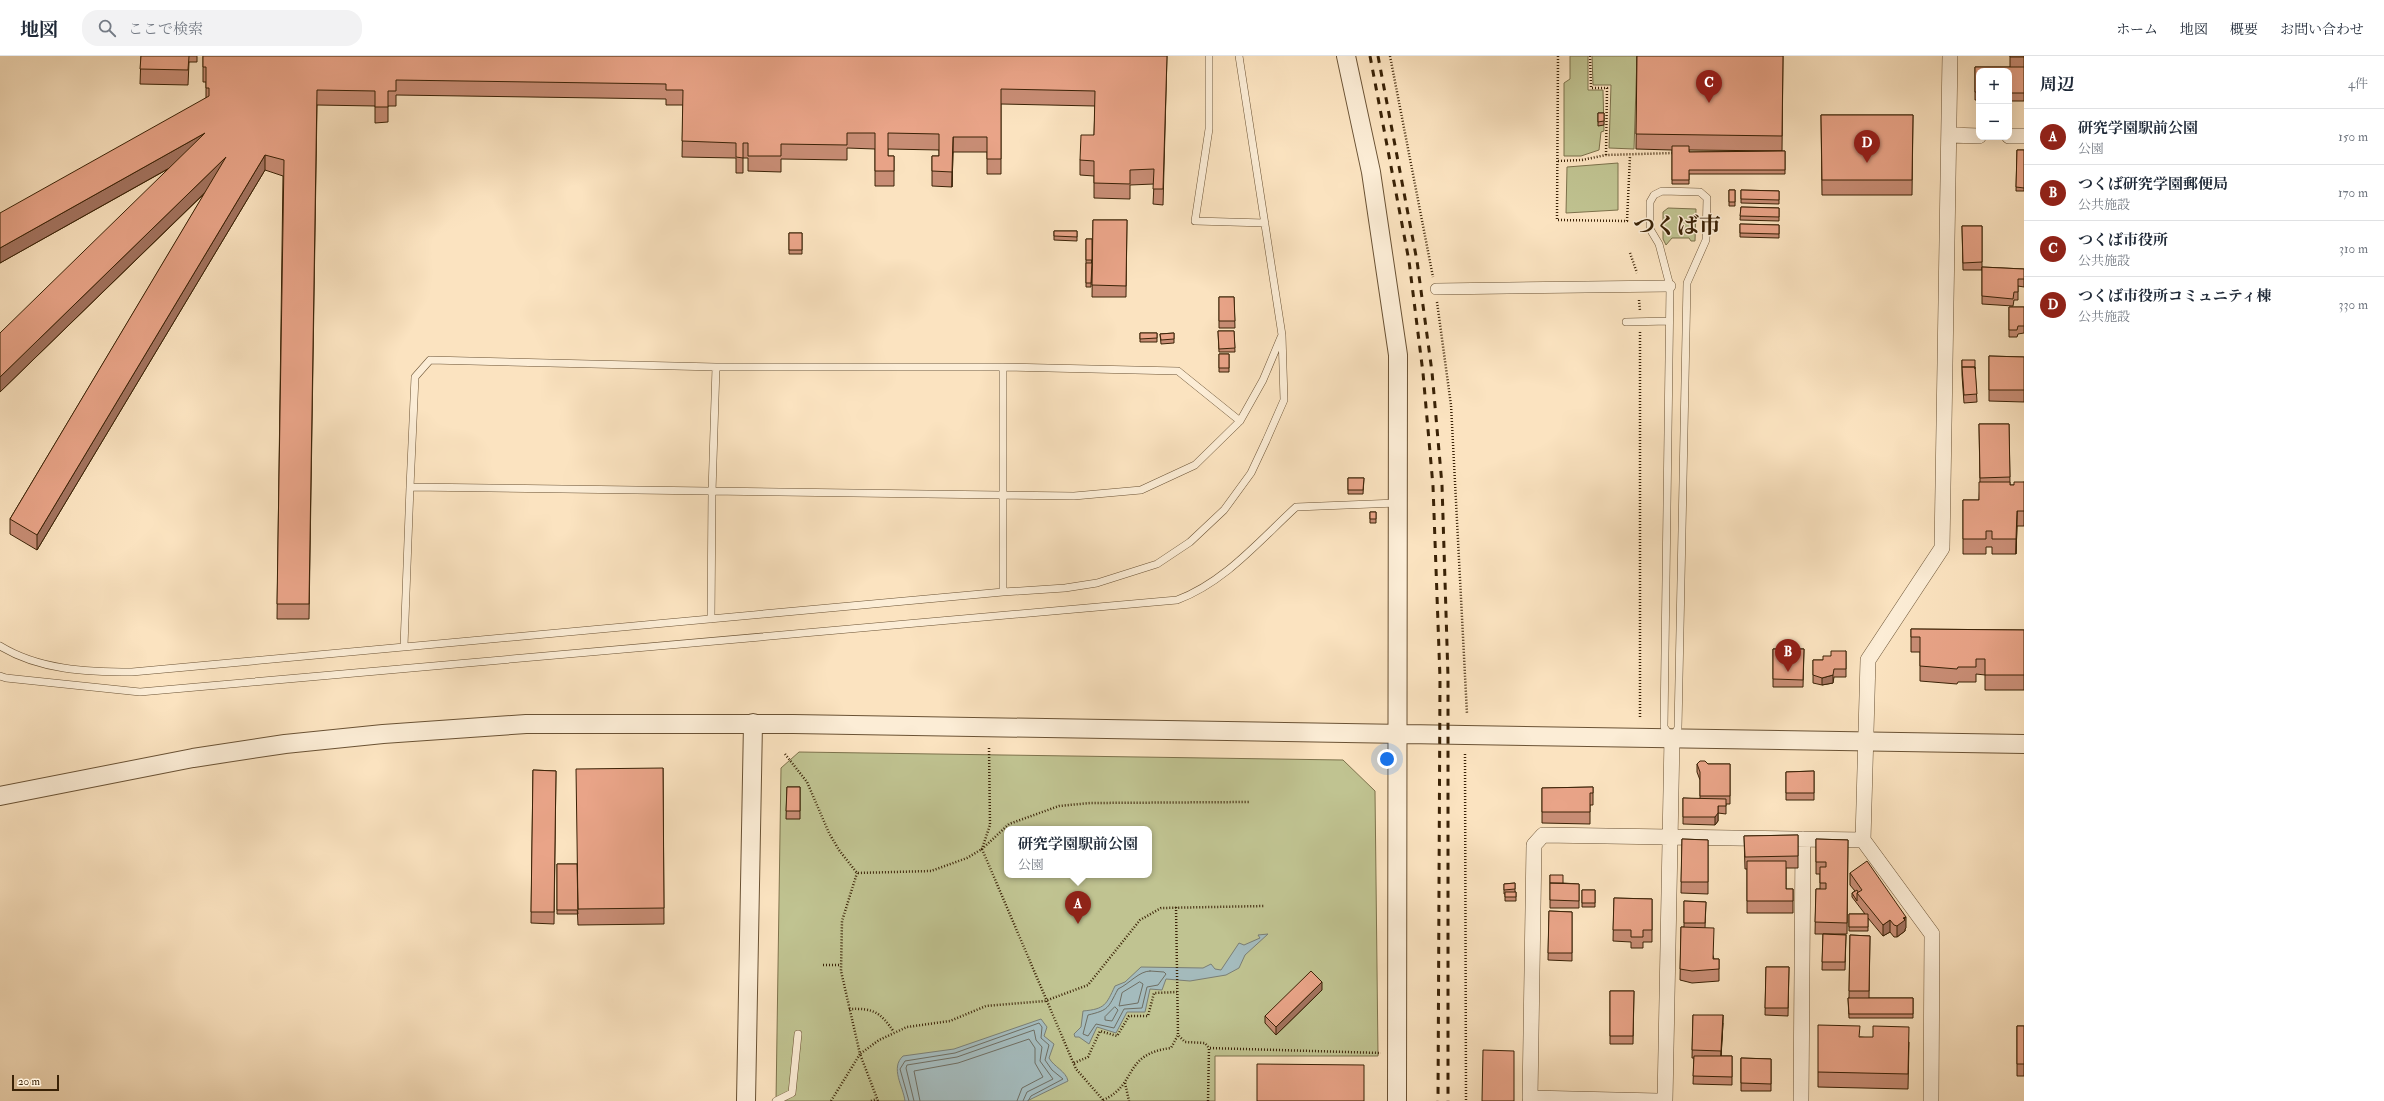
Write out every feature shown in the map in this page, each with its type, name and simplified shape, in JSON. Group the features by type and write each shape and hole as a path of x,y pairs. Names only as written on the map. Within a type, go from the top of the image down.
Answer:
{"street":[{"path":"1346,56 1371,172 1398,355 1397,1101"},
{"path":"1930,1101 1932,934 1863,840 1867,742 1868,660 1942,548 1950,56"},
{"path":"1949,135 1976,136"},
{"path":"2012,136 2024,136"},
{"path":"1436,289 1670,286"},
{"path":"0,796 193,758 285,744 383,734 526,724 753,723 2024,744"},
{"path":"746,1101 753,723"},
{"path":"1665,1101 1672,738"},
{"path":"1658,1101 1530,1098 1534,845 1543,835 1863,840"},
{"path":"1800,1101 1803,839"}],"lane":[{"path":"1210,56 1209,129 1195,221 1264,223"},
{"path":"0,646 42,663 82,671 132,672 1003,592 1065,588 1097,583 1157,564 1190,542 1224,510 1251,473 1284,400 1282,335 1239,56"},
{"path":"1662,191 1700,192 1707,198 1708,228 1706,240 1687,283 1678,728 1672,738 1664,727 1669,320 1670,286 1659,244 1650,229 1650,202 1654,195 1662,191"},
{"path":"1626,322 1669,320"},
{"path":"410,487 1074,496 1141,490 1195,465 1240,420 1263,380 1282,335"},
{"path":"404,646 415,377 430,360 716,367 1003,367 1178,371 1240,420"},
{"path":"711,619 712,492 716,367"},
{"path":"1003,367 1003,592"},
{"path":"0,676 6,678 140,692 1177,600 1197,592 1217,580 1296,507 1398,503"},
{"path":"776,1101 792,1093 798,1034"}],"path":[{"path":"1390,56 1436,289 1451,405 1467,714"},
{"path":"1558,56 1557,220 1627,221 1630,156"},
{"path":"1590,56 1591,88 1607,88 1606,155"},
{"path":"1558,161 1582,160 1606,155 1630,156 1678,153"},
{"path":"1630,253 1639,278 1640,322 1640,717"},
{"path":"989,748 990,825 982,849 1045,1001 1076,1069 1103,1101 1112,1096 1125,1083 1135,1062 1147,1054 1171,1048 1178,1034 1176,907"},
{"path":"784,754 807,782 828,834 857,873"},
{"path":"1465,754 1466,1101"},
{"path":"1007,826 1059,806 1090,803 1250,802"},
{"path":"857,873 931,871 967,858 982,849 1004,829"},
{"path":"857,873 842,921 841,965 849,1009 860,1054 878,1100 871,1101"},
{"path":"831,1101 860,1054 894,1032 924,1023 950,1021 986,1006 1045,1001 1088,985 1140,920 1161,908 1264,906"},
{"path":"823,965 841,965"},
{"path":"1074,1063 1088,1057 1100,1031 1117,1036 1129,1016 1148,1016 1154,993 1177,992"},
{"path":"849,1009 864,1008 877,1012 894,1032"},
{"path":"1178,1034 1185,1042 1204,1043 1209,1048 1382,1053"},
{"path":"1208,1101 1209,1048"},
{"path":"1125,1083 1129,1101"}],"green space":[{"path":"1570,56 1588,56 1588,90 1603,90 1604,131 1601,132 1599,150 1581,156 1564,156 1564,83 1570,79"},
{"path":"1592,56 1637,56 1634,149 1609,148 1611,85 1593,85"},
{"path":"1618,163 1618,210 1566,213 1567,167"},
{"path":"1668,208 1696,209 1695,241 1691,241 1689,238 1672,238 1666,245 1663,239 1663,212"},
{"path":"799,752 1343,760 1375,791 1378,1056 1215,1056 1215,1101 776,1101 781,768"}],"water":[{"path":"1268,934 1245,955 1239,968 1226,975 1190,981 1166,979 1162,990 1150,989 1145,1012 1127,1012 1116,1033 1097,1027 1089,1044 1079,1037 1075,1037 1074,1034 1081,1027 1083,1011 1096,1009 1104,1005 1115,986 1125,982 1141,967 1203,968 1211,964 1215,969 1221,970 1239,943 1244,945 1260,938 1258,935"},
{"path":"1041,1019 1047,1027 1044,1036 1054,1044 1049,1058 1065,1074 1068,1081 1027,1101 905,1101 897,1072 899,1061 903,1056 954,1049"}],"building":[{"path":"141,56 189,56 188,70 140,69"},
{"path":"203,56 1167,56 1163,189 1153,189 1154,169 1130,170 1130,184 1094,183 1094,161 1080,160 1081,135 1094,135 1095,91 1001,89 1001,159 987,159 987,137 953,137 952,172 932,171 932,156 939,156 939,134 888,133 888,156 894,156 894,171 875,171 875,133 847,133 847,145 781,144 781,156 748,156 748,143 743,143 743,158 736,157 736,143 682,141 683,90 666,90 666,84 396,80 396,91 388,91 388,107 375,107 375,91 317,90 309,604 277,604 284,160 265,155 37,535 10,519 226,157 0,377 0,333 205,133 0,248 0,213 209,96 209,88 206,88 206,67 203,67"},
{"path":"1637,56 1783,56 1782,136 1636,134"},
{"path":"2024,56 2024,57 2010,57"},
{"path":"1975,67 2024,67 2024,93 2012,93 2012,68 1976,68 1975,92"},
{"path":"1598,113 1604,113 1604,121 1598,122"},
{"path":"1821,115 1913,115 1912,180 1822,180"},
{"path":"1672,146 1689,146 1689,152 1785,151 1785,170 1689,170 1689,180 1672,180"},
{"path":"2017,150 2024,150 2024,188 2016,187"},
{"path":"1729,190 1735,190 1735,202 1729,202"},
{"path":"1741,190 1779,191 1779,200 1741,199"},
{"path":"1741,207 1779,208 1779,217 1740,216"},
{"path":"1093,220 1127,220 1126,286 1092,285"},
{"path":"1740,224 1779,225 1779,234 1740,233"},
{"path":"1962,226 1982,226 1982,262 1963,263"},
{"path":"1054,231 1077,231 1077,237 1054,236"},
{"path":"789,233 802,233 802,250 789,250"},
{"path":"1086,239 1092,239 1092,260 1086,260"},
{"path":"1086,263 1092,263 1091,283 1086,283"},
{"path":"1982,267 2024,269 2024,279 2018,279 2018,292 2014,292 2013,299 1982,296"},
{"path":"1219,297 1234,297 1235,321 1219,321"},
{"path":"2009,307 2024,307 2024,326 2018,326 2017,330 2009,330"},
{"path":"1218,331 1234,331 1235,348 1219,349"},
{"path":"1140,333 1157,333 1157,338 1140,339"},
{"path":"1174,333 1174,339 1161,340 1160,334"},
{"path":"1219,354 1229,354 1229,368 1219,368"},
{"path":"1989,356 2024,357 2024,390 1989,390"},
{"path":"1962,360 1975,360 1975,367 1962,367"},
{"path":"1962,367 1975,367 1977,394 1964,395"},
{"path":"1979,424 2009,424 2010,477 1980,478"},
{"path":"1348,478 1364,478 1363,490 1348,490"},
{"path":"1979,482 2010,482 2010,485 2014,485 2014,482 2024,482 2024,511 2017,511 2016,539 1992,539 1992,531 1986,531 1986,539 1963,539 1963,500 1979,500"},
{"path":"1370,512 1376,512 1376,519 1370,519"},
{"path":"1911,629 2024,630 2024,675 1985,675 1985,659 1976,659 1976,667 1958,667 1957,669 1920,666 1920,637 1911,637"},
{"path":"1773,649 1804,649 1803,680 1773,679"},
{"path":"1831,651 1846,651 1846,669 1834,669 1833,675 1822,678 1813,675 1813,660 1823,660 1823,656 1831,656"},
{"path":"1700,761 1705,761 1708,764 1730,764 1730,796 1700,796 1700,772 1697,764"},
{"path":"663,768 664,908 578,909 576,769"},
{"path":"533,770 556,771 554,912 531,912"},
{"path":"1814,771 1814,793 1786,793 1786,772"},
{"path":"787,787 800,787 800,811 786,811"},
{"path":"1593,787 1593,793 1590,793 1590,812 1542,812 1542,788"},
{"path":"1683,798 1726,799 1726,806 1718,806 1718,813 1715,817 1683,817"},
{"path":"1798,835 1798,856 1745,857 1744,836"},
{"path":"1682,839 1708,840 1708,882 1681,882"},
{"path":"1816,839 1848,840 1847,923 1815,922 1816,889 1826,889 1826,883 1820,883 1820,867 1826,867 1826,862 1816,862"},
{"path":"1747,861 1786,861 1786,889 1793,889 1793,901 1747,901"},
{"path":"1867,861 1906,917 1903,918 1905,920 1897,926 1890,920 1883,925 1857,893 1862,890 1850,873"},
{"path":"557,864 577,864 578,910 557,910"},
{"path":"1550,875 1563,875 1563,883 1550,883"},
{"path":"1515,883 1515,889 1504,890 1504,884"},
{"path":"1550,883 1579,884 1579,901 1550,900"},
{"path":"1582,890 1595,890 1595,903 1582,903"},
{"path":"1857,890 1858,892 1857,901 1852,893"},
{"path":"1505,892 1516,892 1516,897 1505,897"},
{"path":"1614,898 1652,899 1652,930 1643,930 1643,937 1631,937 1631,930 1613,930"},
{"path":"1684,901 1706,902 1705,923 1684,923"},
{"path":"1549,911 1572,912 1572,953 1548,953"},
{"path":"1849,914 1868,914 1868,927 1849,927"},
{"path":"1681,927 1714,928 1713,959 1719,959 1719,969 1692,971 1680,969"},
{"path":"1823,934 1846,935 1845,962 1822,962"},
{"path":"1850,935 1870,936 1869,991 1849,991"},
{"path":"1766,967 1789,967 1788,1008 1765,1008"},
{"path":"1311,971 1322,982 1276,1027 1265,1016"},
{"path":"1610,991 1634,991 1633,1036 1610,1036"},
{"path":"1848,998 1913,998 1913,1014 1849,1014"},
{"path":"1693,1015 1723,1015 1721,1051 1692,1050"},
{"path":"1818,1025 1860,1026 1859,1037 1873,1037 1873,1026 1909,1027 1908,1074 1818,1072"},
{"path":"2017,1026 2024,1026 2024,1064 2017,1064"},
{"path":"1483,1050 1514,1051 1514,1101 1482,1101"},
{"path":"1694,1056 1732,1056 1732,1077 1693,1076"},
{"path":"1741,1058 1771,1059 1771,1084 1741,1083"},
{"path":"1257,1064 1364,1065 1364,1101 1257,1101"}],"railway":[{"path":"1370,56 1409,261 1423,373 1433,486 1440,678 1438,1101"},
{"path":"1378,56 1417,261 1432,372 1442,485 1448,677 1448,1101"}],"place":[{"name":"つくば市役所","path":"1709,103"},
{"name":"つくば市役所コミュニティ棟","path":"1867,163"},
{"name":"つくば研究学園郵便局","path":"1788,672"},
{"name":"研究学園駅前公園","path":"1078,924"}],"district":[{"name":"つくば市","path":"1677,226"}]}
